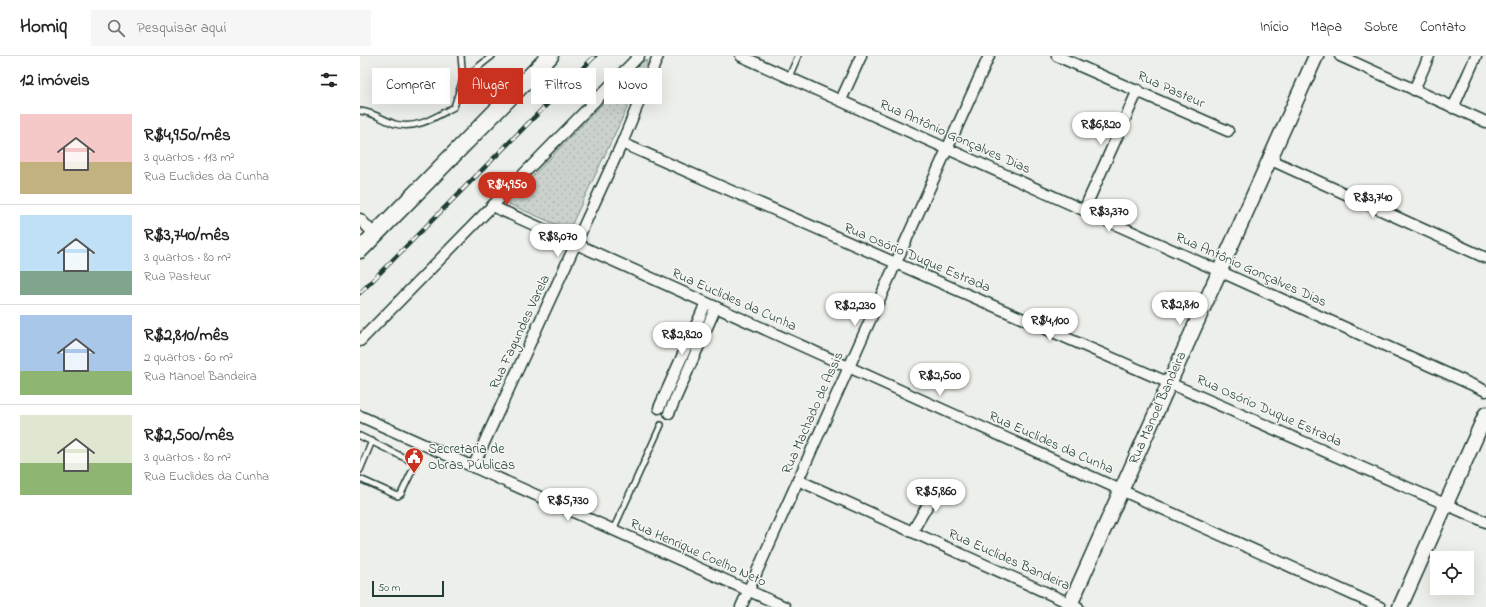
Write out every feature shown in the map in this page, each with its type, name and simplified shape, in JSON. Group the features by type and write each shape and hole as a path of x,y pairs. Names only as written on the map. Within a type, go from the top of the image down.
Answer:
{"main road":[{"path":"360,250 550,56"}],"street":[{"path":"360,342 639,56"},
{"name":"Rua Fagundes Varela","path":"473,467 622,144 658,56"},
{"name":"Rua Antônio Gonçalves Dias","path":"741,56 1486,391"},
{"path":"841,100 861,56"},
{"name":"Rua Machado de Assis","path":"741,607 989,56"},
{"name":"Rua Pasteur","path":"1057,56 1138,90 1228,131"},
{"name":"Rua Manoel Bandeira","path":"1073,606 1169,382 1316,56"},
{"path":"1340,56 1486,122"},
{"path":"1414,90 1429,56"},
{"path":"1453,108 1476,56"},
{"path":"1084,210 1138,90"},
{"name":"Rua Osório Duque Estrada","path":"622,144 1169,382 1486,522"},
{"path":"1270,159 1486,258"},
{"name":"Rua Euclides da Cunha","path":"492,206 1380,607"},
{"path":"360,219 375,235"},
{"path":"659,408 706,303"},
{"path":"669,413 716,307"},
{"path":"1400,607 1486,414"},
{"name":"Rua Henrique Coelho Neto","path":"360,416 785,607"},
{"name":"Rua Euclides Bandeira","path":"798,480 1073,606"},
{"path":"912,532 933,496 950,487"}],"lane":[{"path":"461,56 462,68"},
{"path":"477,68 492,56"},
{"path":"789,77 798,56"},
{"path":"360,112 366,112 397,124 422,124 454,107 458,95"},
{"path":"613,530 662,425"},
{"path":"360,436 413,462 415,465 401,494 398,496 360,479"},
{"path":"360,470 372,441"}],"shaded area":[{"path":"646,60 646,68 636,68"},
{"path":"604,102 604,104 629,104 569,230 509,204 509,201"}],"railway":[{"path":"360,293 595,56"}],"place":[{"name":"Secretaria de Obras Públicas","path":"414,474"}]}
